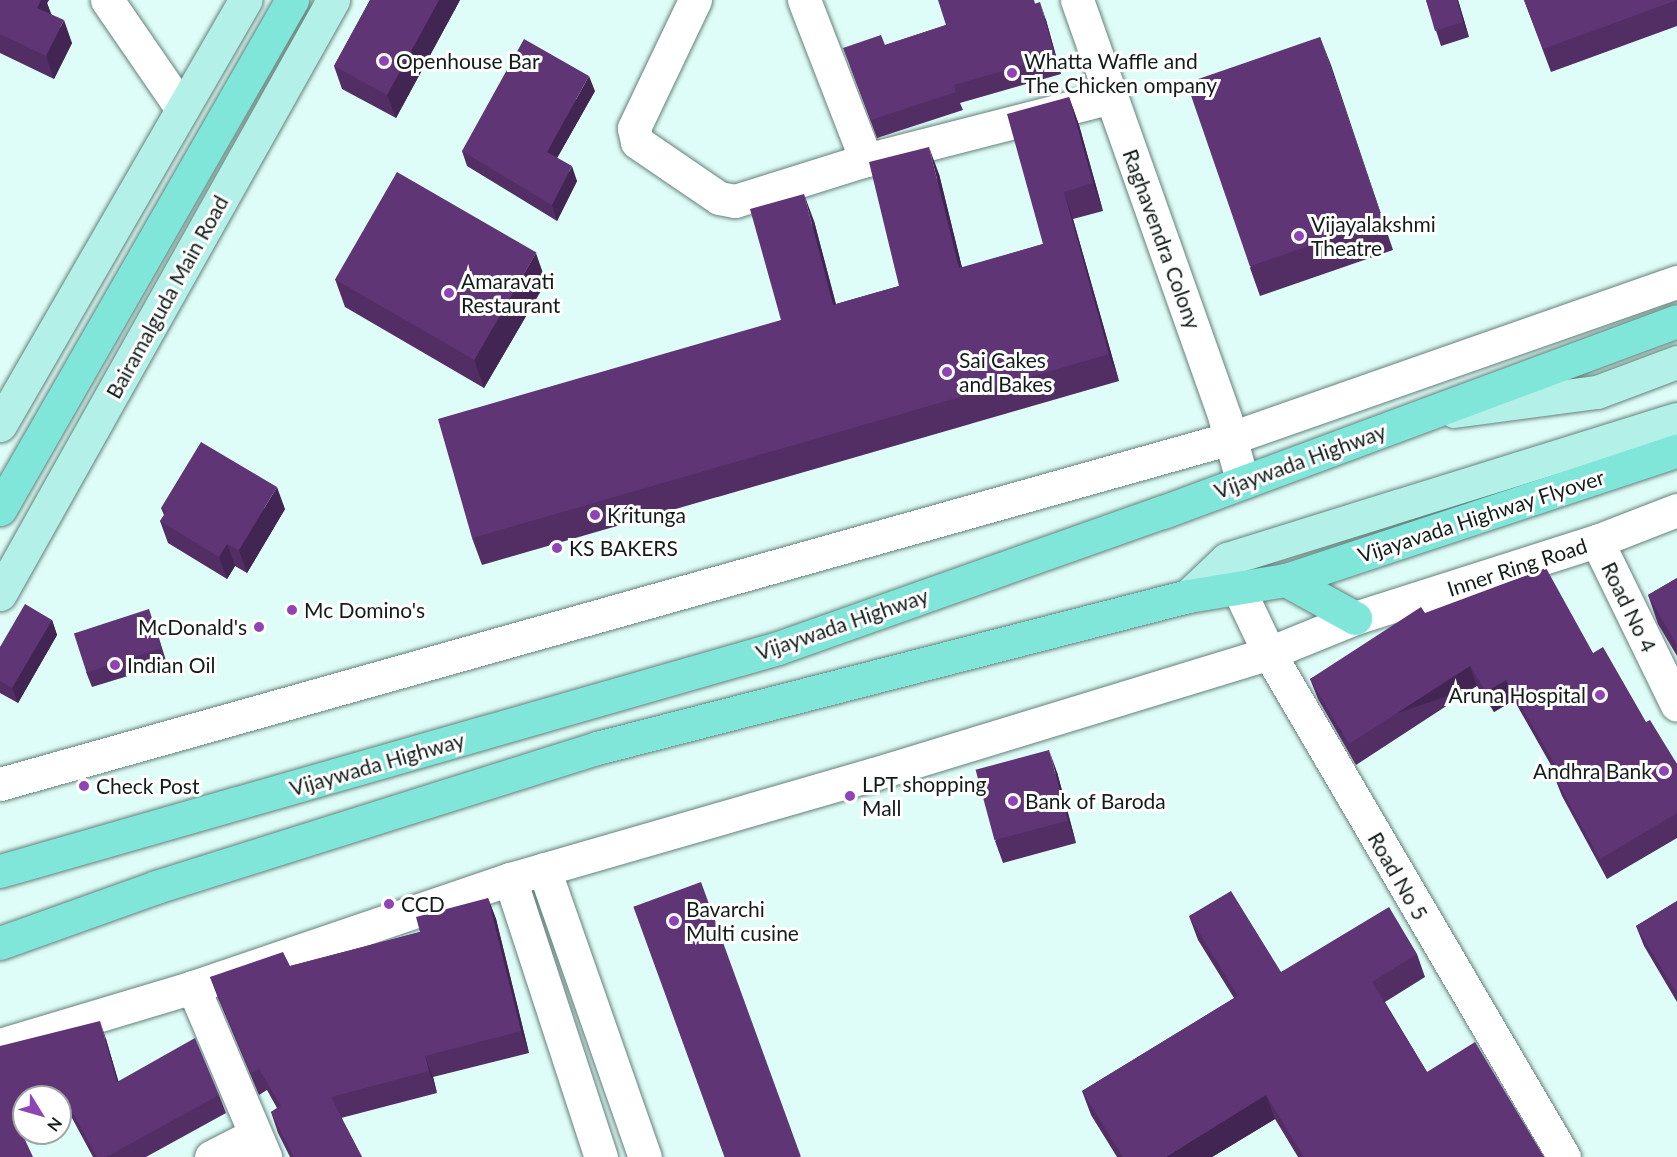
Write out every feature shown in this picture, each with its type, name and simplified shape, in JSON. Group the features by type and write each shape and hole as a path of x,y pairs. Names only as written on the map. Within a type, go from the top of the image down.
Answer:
{"highway":[{"path":"0,509 292,0"},
{"path":"1431,413 1677,321"},
{"name":"Vijaywada Highway","path":"0,871 778,648 1163,512 1242,480 1431,413"},
{"name":"Vijayavada Highway Flyover","path":"1286,580 1677,451"},
{"path":"0,943 156,887 597,748 1188,596 1239,590 1286,580 1355,618"}],"main road":[{"path":"0,425 245,0"},
{"name":"Bairamalguda Main Road","path":"0,594 333,0"},
{"name":"Vijaywada Highway","path":"1431,413 1597,392 1677,362"},
{"path":"1188,596 1227,560 1677,419"}],"street":[{"path":"107,0 182,109"},
{"path":"695,0 634,128 637,142 719,198 735,201 866,160 1111,97"},
{"path":"804,0 866,160"},
{"name":"Raghavendra Colony","path":"1077,0 1231,438 1242,480"},
{"path":"0,784 1231,438 1677,282"},
{"name":"Inner Ring Road","path":"0,1045 192,987 544,868 874,774 1269,653 1355,618 1597,541 1677,510"},
{"name":"Road No 4","path":"1597,541 1677,705"},
{"name":"Road No 5","path":"1239,590 1269,653 1564,1157"},
{"path":"544,868 645,1157"},
{"path":"510,879 601,1157"},
{"path":"192,987 259,1146 211,1157"}],"building":[{"path":"0,0 41,0 37,8 64,20 46,56 0,34"},
{"path":"370,0 439,0 387,95 334,66"},
{"path":"938,0 1033,0 1034,4 1040,2 1055,56 954,85 956,92 871,120 843,48 881,35 885,45 946,25"},
{"path":"1426,0 1457,0 1463,22 1435,31"},
{"path":"1524,0 1677,0 1543,49"},
{"path":"1320,37 1383,220 1250,266 1187,83"},
{"path":"524,39 589,76 547,152 572,166 552,205 462,151"},
{"path":"1069,97 1093,183 1064,192 1109,354 472,538 438,419 781,320 750,209 804,194 833,305 899,286 869,162 929,147 959,268 1043,244 1007,114"},
{"path":"397,172 536,252 474,360 335,279"},
{"path":"201,442 277,487 239,550 227,544 219,557 160,521 167,511 161,508"},
{"path":"1546,568 1593,653 1603,647 1646,722 1650,720 1677,764 1677,813 1600,859 1554,776 1560,773 1506,680 1486,692 1470,666 1349,744 1310,679 1421,607 1425,613"},
{"path":"1677,578 1677,645 1648,595"},
{"path":"25,604 52,620 12,688 0,681 0,647"},
{"path":"149,609 162,648 87,672 74,633"},
{"path":"1049,750 1068,821 994,840 976,770"},
{"path":"701,882 801,1156 724,1157 633,907"},
{"path":"1231,891 1281,972 1389,907 1417,954 1372,982 1427,1072 1475,1042 1544,1157 1304,1157 1266,1095 1166,1157 1123,1157 1082,1091 1238,996 1189,916"},
{"path":"488,898 521,1031 425,1056 429,1071 331,1097 362,1157 294,1157 271,1112 281,1106 259,1069 251,1073 210,977 283,952 290,966 420,932 416,917"},
{"path":"1677,901 1677,994 1636,926"},
{"path":"100,1021 117,1082 195,1038 219,1095 106,1157 97,1157 72,1112 72,1085 12,1085 12,1145 27,1145 33,1157 0,1157 0,1046"}],"place":[{"name":"Openhouse Bar","path":"384,61"},
{"name":"Whatta Waffle and The Chicken ompany","path":"1012,73"},
{"name":"Vijayalakshmi Theatre","path":"1299,236"},
{"name":"Amaravati Restaurant","path":"449,293"},
{"name":"Sai Cakes and Bakes","path":"947,372"},
{"name":"Kritunga","path":"595,515"},
{"name":"KS BAKERS","path":"557,548"},
{"name":"Mc Domino's","path":"292,610"},
{"name":"McDonald's","path":"259,627"},
{"name":"Indian Oil","path":"115,665"},
{"name":"Aruna Hospital","path":"1600,695"},
{"name":"Andhra Bank","path":"1664,771"},
{"name":"Check Post","path":"84,786"},
{"name":"LPT shopping Mall","path":"850,796"},
{"name":"Bank of Baroda","path":"1013,801"},
{"name":"CCD","path":"389,904"},
{"name":"Bavarchi Multi cusine","path":"674,921"}]}
